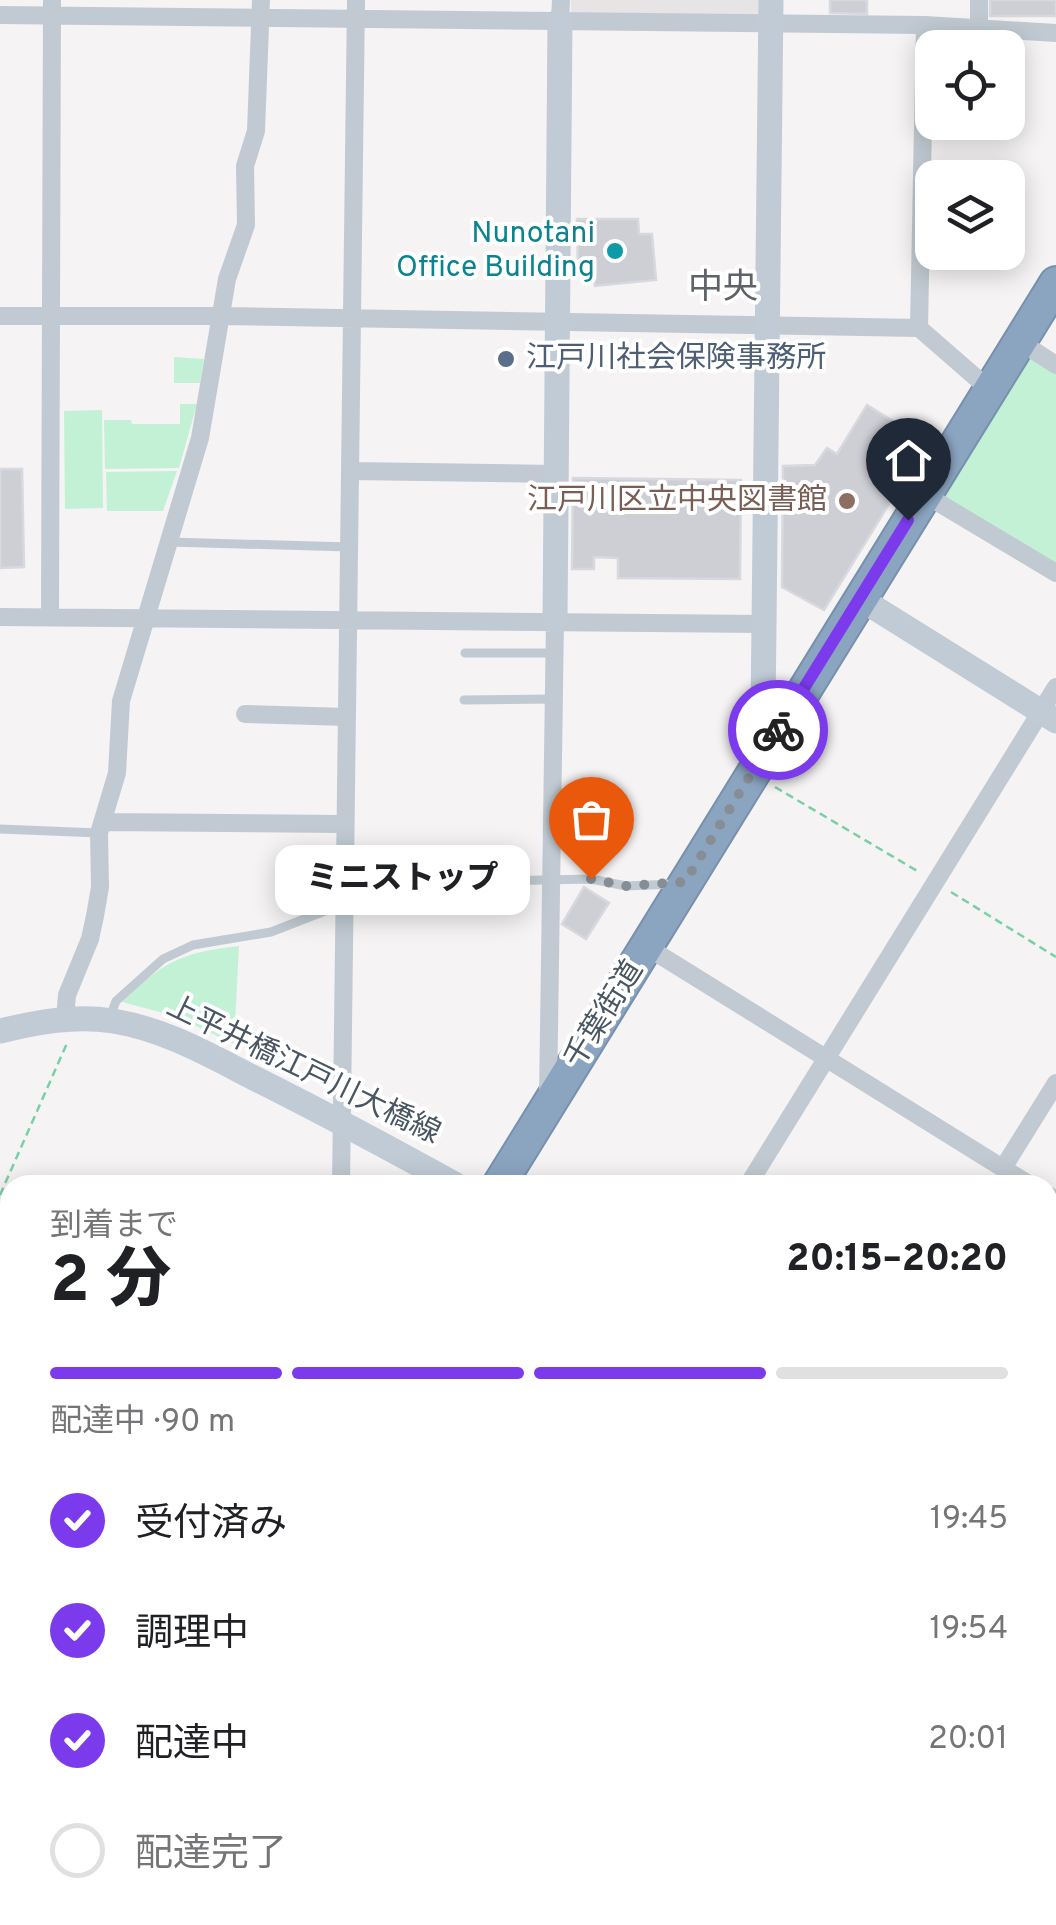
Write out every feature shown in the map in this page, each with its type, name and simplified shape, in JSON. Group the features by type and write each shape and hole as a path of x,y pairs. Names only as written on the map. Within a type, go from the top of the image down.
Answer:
{"highway":[{"name":"千葉街道","path":"506,1175 1056,283"}],"street":[{"path":"979,0 979,26"},
{"path":"0,16 52,8 771,12 1056,33"},
{"path":"50,617 52,8"},
{"path":"65,1018 67,995 95,916 102,827 118,774 121,701 200,438 227,279 246,224 246,166 256,131 261,9"},
{"path":"341,1175 356,9"},
{"path":"548,1108 561,10"},
{"path":"771,12 763,713 767,722 779,728"},
{"path":"919,328 925,26"},
{"path":"0,316 919,328 989,389"},
{"path":"1019,341 1056,365"},
{"path":"350,471 556,474"},
{"path":"924,494 1056,574"},
{"path":"859,598 1048,716"},
{"path":"0,617 764,624"},
{"path":"754,1175 934,881 1048,716 1056,687"},
{"path":"245,714 347,716"},
{"path":"102,827 344,824"},
{"path":"647,946 1014,1175"},
{"name":"上平井橋江戸川大橋線","path":"0,1031 65,1018 109,1020 178,1040 438,1175"},
{"path":"1003,1168 1056,1084"}],"lane":[{"path":"169,542 350,547"},
{"path":"465,653 554,653"},
{"path":"464,700 553,699"},
{"path":"0,829 102,827"},
{"path":"109,1020 116,1001 162,959 194,945 272,932 343,904 448,897 494,881 591,879 646,886 685,882"}],"path":[{"path":"752,772 1056,957"}],"shaded area":[{"path":"571,0 760,0 760,15 571,13"}],"green space":[{"path":"1022,350 1056,371 1056,567 932,494"},
{"path":"174,357 204,359 200,383 174,383"},
{"path":"180,404 197,404 179,468 105,469 104,420 180,424"},
{"path":"102,410 103,508 65,509 64,411"},
{"path":"177,471 163,511 107,511 106,472"},
{"path":"239,946 234,1044 175,1016 122,1002 174,961"}],"building":[{"path":"830,0 867,0 867,14 830,13"},
{"path":"990,0 1056,0 1056,16 990,16"},
{"name":"Nunotani Office Building","path":"577,219 638,219 639,234 652,234 656,280 595,286 593,268 578,268"},
{"name":"江戸川区立中央図書館","path":"867,405 927,442 824,610 782,587 783,466 815,465 827,448 837,454"},
{"path":"0,469 22,469 24,567 0,568"},
{"path":"573,478 741,480 740,579 618,578 618,558 594,557 594,569 572,569"},
{"path":"584,887 609,903 586,939 562,924"}],"way so far":[{"path":"591,879 626,886 685,882 778,730"}],"place":[{"name":"Nunotani Office Building","path":"615,251"},
{"name":"江戸川社会保険事務所","path":"506,359"},
{"name":"江戸川区立中央図書館","path":"847,501"},
{"name":"ミニストップ","path":"591,879"}],"district":[{"name":"中央","path":"723,289"}],"route":[{"path":"778,730 908,520"}]}
